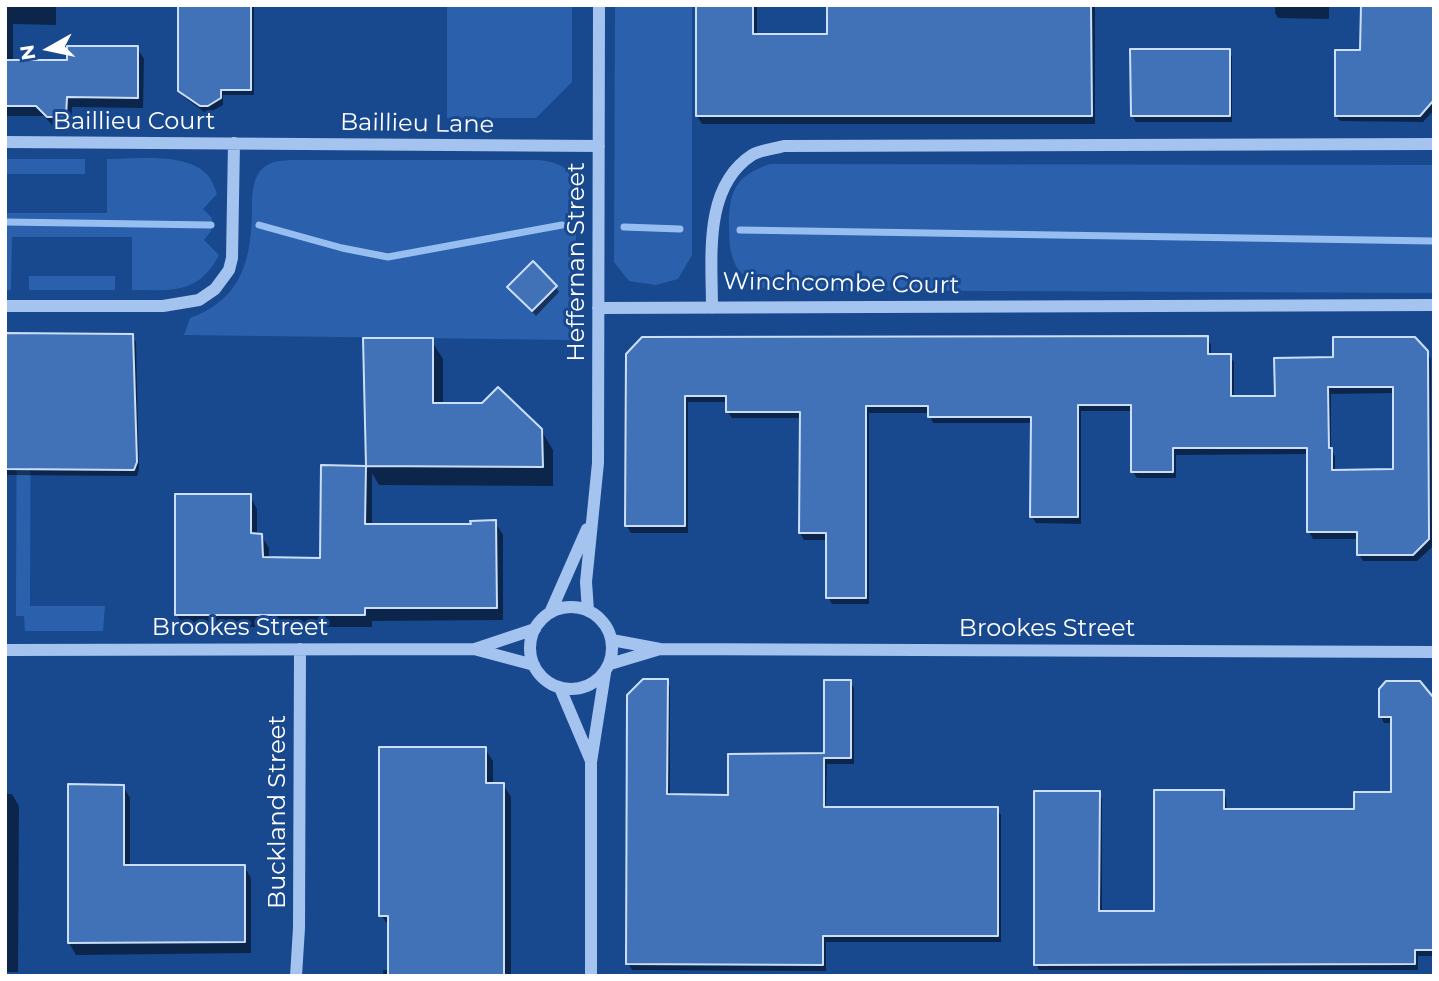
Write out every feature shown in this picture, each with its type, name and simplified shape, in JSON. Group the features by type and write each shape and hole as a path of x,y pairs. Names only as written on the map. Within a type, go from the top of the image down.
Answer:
{"street":[{"name":"Heffernan Street","path":"588,611 586,582 598,463 599,5"},
{"name":"Baillieu Court","path":"5,142 234,143 232,258 224,278 208,295 187,303 163,306 5,306"},
{"name":"Baillieu Lane","path":"234,143 599,146"},
{"name":"Winchcombe Court","path":"1434,144 784,146 753,154 732,175 717,205 712,244 712,308 1434,305"},
{"path":"598,308 712,308"},
{"name":"Heffernan Street","path":"550,613 592,519"},
{"path":"591,976 591,762 608,668 612,640 599,618 576,607 562,608 550,613 535,629 530,653 534,665 549,683 573,690 585,688 596,682 608,668"},
{"name":"Brookes Street","path":"474,649 535,629"},
{"name":"Brookes Street","path":"612,640 660,649 1434,652"},
{"name":"Buckland Street","path":"296,976 299,928 300,649"},
{"name":"Brookes Street","path":"5,650 474,649 534,665"},
{"name":"Brookes Street","path":"608,668 660,649"},
{"path":"560,688 591,762"}],"shaded area":[{"path":"447,5 572,5 572,82 536,118 447,118"},
{"path":"615,5 692,5 692,255 678,279 656,285 629,281 614,262"},
{"path":"5,159 85,159 85,174 5,174"},
{"path":"107,159 177,160 201,169 210,178 217,194 203,209 212,218 211,231 204,240 219,255 211,268 193,284 183,288 132,290 132,237 12,237 11,290 5,290 5,213 107,213"},
{"path":"539,160 562,166 578,183 572,340 184,335 190,318 208,310 221,300 240,276 249,246 253,188 259,173 273,162"},
{"path":"770,164 1434,165 1434,293 768,290 748,279 736,266 730,249 729,226 730,203 736,186 749,174"},
{"path":"29,276 115,276 115,290 29,290"},
{"path":"17,333 31,333 30,606 105,606 103,631 25,631 24,616 16,616"}],"building":[{"path":"178,5 251,5 251,90 221,90 221,98 208,106 200,106 178,91"},
{"path":"696,5 753,5 753,34 827,34 827,5 1091,5 1092,116 696,116"},
{"path":"1361,5 1434,5 1433,101 1420,116 1335,116 1335,50 1360,50"},
{"path":"67,46 138,46 138,98 67,97 66,117 47,117 36,106 5,106 5,60 67,60"},
{"path":"1130,49 1230,49 1230,116 1131,116"},
{"path":"533,261 557,286 532,311 507,287"},
{"path":"5,333 133,334 137,462 134,470 5,469"},
{"path":"1208,336 1208,354 1231,354 1231,396 1275,396 1274,358 1333,357 1333,337 1415,337 1428,351 1429,539 1413,555 1357,555 1357,532 1307,532 1307,448 1173,448 1173,472 1131,472 1131,405 1078,405 1078,517 1030,517 1031,417 928,417 928,406 866,406 866,598 826,598 826,533 799,533 800,412 726,412 726,396 685,396 685,526 625,526 626,354 642,337","holes":["1328,387 1393,387 1393,469 1332,470"]},
{"path":"363,338 433,338 433,403 482,403 498,387 542,429 543,467 366,466"},
{"path":"321,465 366,466 365,524 471,524 470,521 496,520 497,608 365,608 365,615 175,615 175,494 251,494 251,533 262,534 263,557 320,558"},
{"path":"643,679 668,679 667,794 728,795 728,754 824,753 824,680 851,680 851,758 824,758 824,807 998,807 998,936 823,936 823,965 626,964 627,695"},
{"path":"1386,681 1420,681 1433,697 1433,950 1415,950 1415,964 1034,965 1034,791 1100,791 1099,911 1154,911 1154,790 1224,790 1224,809 1354,809 1354,792 1391,792 1391,717 1379,717 1379,689"},
{"path":"379,747 486,747 486,783 504,783 504,976 388,976 388,916 379,916"},
{"path":"68,784 124,785 124,865 245,865 245,942 68,943"}],"waterway":[{"path":"5,222 211,225"},
{"path":"259,225 342,248 388,257 562,225"},
{"path":"624,227 680,229"},
{"path":"740,230 1433,241"}]}
